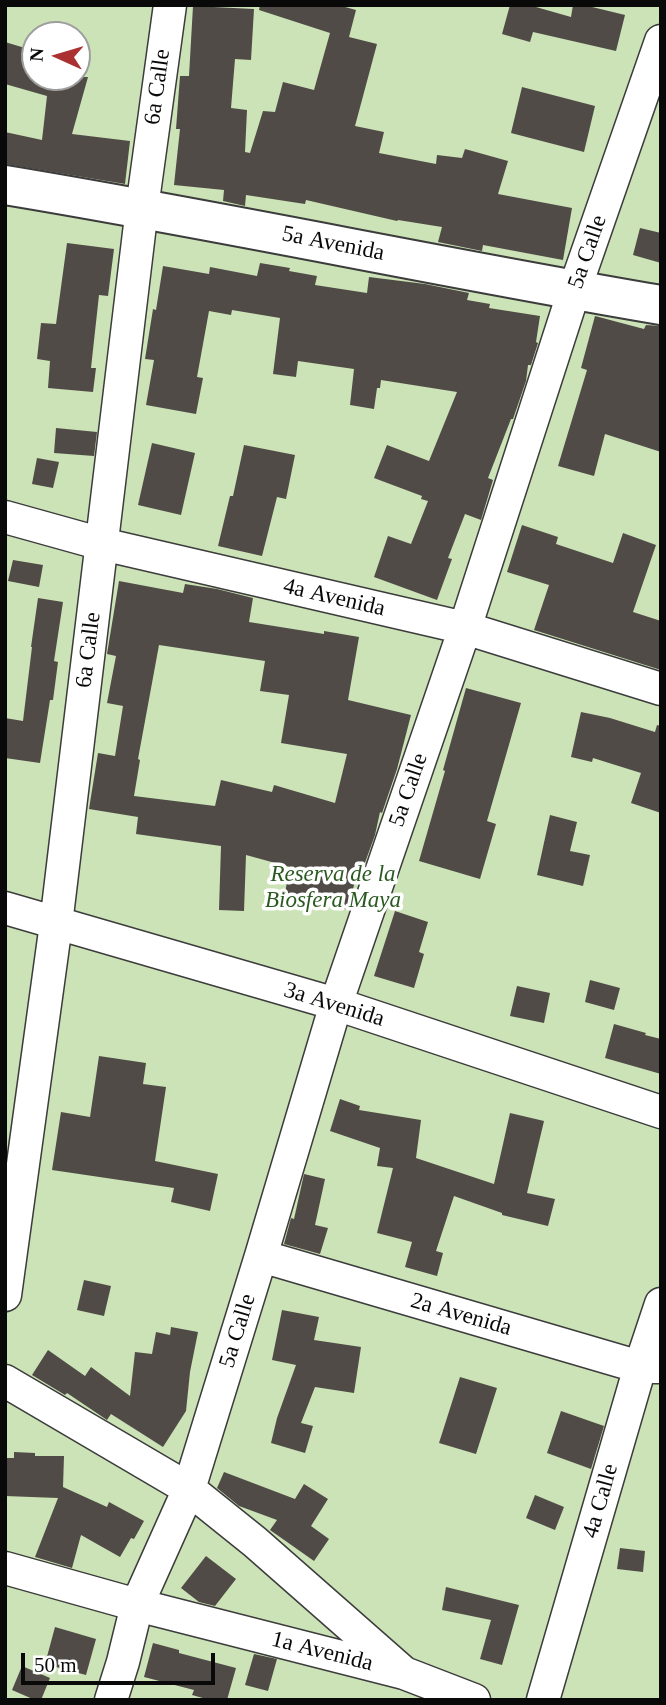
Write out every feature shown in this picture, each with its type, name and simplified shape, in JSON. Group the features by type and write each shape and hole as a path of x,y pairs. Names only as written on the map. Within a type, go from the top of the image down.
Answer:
{"street":[{"name":"6a Calle","path":"5,1295 56,924 142,208 170,5"},
{"name":"5a Calle","path":"111,1700 136,1605 189,1489 335,1004 465,628 574,291 661,41"},
{"name":"5a Avenida","path":"5,185 661,305"},
{"name":"4a Avenida","path":"5,517 102,544 465,628 661,689"},
{"name":"3a Avenida","path":"5,908 335,1004 661,1112"},
{"name":"2a Avenida","path":"261,1256 650,1367"},
{"name":"4a Calle","path":"543,1700 650,1367 661,1304"},
{"path":"5,1381 189,1489 255,1542 404,1673"},
{"name":"1a Avenida","path":"5,1567 136,1605 404,1673 474,1700"}],"green space":[{"name":"Reserva de la Biosfera Maya","path":"5,5 661,5 661,1700 5,1700"}],"building":[{"path":"260,5 338,5 356,10 349,37 377,44 355,126 384,132 379,153 436,164 437,155 462,158 465,149 508,161 498,194 572,208 563,260 483,245 482,251 438,242 442,227 397,221 306,200 305,204 246,195 245,206 223,201 224,190 174,185 180,129 176,129 180,76 189,76 193,6 254,9 251,60 235,59 231,108 247,110 245,152 250,153 263,111 275,112 283,82 314,90 330,33 259,10"},
{"path":"510,5 529,5 571,17 573,5 625,15 616,51 533,32 530,42 502,34"},
{"path":"5,42 21,47 21,89 5,84"},
{"path":"522,87 595,106 584,152 511,133"},
{"path":"30,91 84,91 72,134 130,141 125,184 5,164 5,132 42,140 47,96"},
{"path":"640,228 661,233 661,263 633,255"},
{"path":"67,243 114,249 108,296 99,295 91,368 96,368 93,392 48,388 50,361 37,359 41,323 56,324"},
{"path":"260,263 317,276 315,285 367,293 369,277 425,284 469,293 467,300 490,304 489,308 540,316 538,343 531,365 528,365 526,381 513,419 488,478 493,480 481,520 465,514 448,558 452,559 437,600 374,577 388,536 411,544 428,501 421,499 422,496 374,478 387,445 429,461 457,392 381,380 374,409 350,405 354,369 298,361 296,377 273,374 280,318 232,310 231,315 209,311 197,377 203,378 196,414 146,405 154,360 145,359 163,266 209,274 210,267 257,276"},
{"path":"595,316 644,329 646,325 661,326 661,452 605,434 594,476 558,466 587,370 581,368"},
{"path":"56,428 97,432 94,456 54,453"},
{"path":"152,443 195,453 181,515 138,505"},
{"path":"244,445 295,455 286,499 277,497 262,556 218,546"},
{"path":"37,458 59,462 53,488 32,484"},
{"path":"522,525 558,537 556,544 613,563 623,533 656,545 633,612 661,621 661,670 534,630 549,585 507,572"},
{"path":"13,560 43,565 39,587 8,581"},
{"path":"119,581 183,593 185,584 217,589 253,598 249,622 359,637 348,700 411,715 397,769 358,882 355,881 348,910 307,899 305,907 283,903 290,867 246,855 244,911 219,910 221,846 136,834 138,817 89,809 98,753 115,756 123,706 107,703 116,656 107,654","holes":["159,645 265,661 260,691 289,695 281,743 347,754 335,803 274,785 272,792 221,780 215,806 134,796"]},
{"path":"38,598 63,602 54,661 58,662 53,700 50,700 40,763 5,758 5,718 23,721"},
{"path":"466,688 521,703 487,821 496,824 480,879 419,861"},
{"path":"581,712 655,732 657,725 661,726 661,813 631,803 641,773 593,758 592,762 571,757"},
{"path":"550,815 577,822 570,851 590,855 583,886 537,875"},
{"path":"395,911 428,922 419,952 424,954 414,988 374,976"},
{"path":"590,980 620,988 614,1010 585,1002"},
{"path":"517,986 550,993 544,1023 510,1016"},
{"path":"614,1024 661,1039 661,1074 605,1058"},
{"path":"99,1056 146,1063 143,1084 166,1087 155,1161 218,1174 210,1211 171,1202 174,1188 52,1170 61,1112 90,1117"},
{"path":"340,1099 360,1106 359,1110 421,1120 416,1158 494,1184 510,1113 544,1121 527,1193 555,1199 548,1226 502,1215 454,1196 436,1251 443,1253 437,1276 405,1267 412,1242 377,1233 393,1168 377,1166 380,1148 330,1131"},
{"path":"304,1174 325,1179 315,1225 328,1228 320,1254 284,1244 291,1218 294,1219"},
{"path":"84,1280 111,1286 104,1316 77,1310"},
{"path":"282,1310 319,1317 314,1340 361,1347 354,1393 315,1387 301,1423 313,1426 305,1453 271,1443 296,1365 272,1360"},
{"path":"171,1327 198,1332 186,1411 163,1447 111,1414 107,1420 67,1393 65,1395 32,1375 48,1350 85,1376 91,1367 130,1396 135,1352 152,1354 156,1332 170,1335"},
{"path":"460,1377 497,1388 476,1454 439,1443"},
{"path":"561,1411 604,1426 591,1469 547,1453"},
{"path":"14,1452 35,1453 35,1456 64,1456 63,1487 107,1507 109,1502 144,1521 120,1557 81,1535 72,1568 35,1557 58,1498 5,1496 5,1458 14,1458"},
{"path":"224,1472 295,1499 304,1484 328,1499 311,1526 329,1539 314,1561 270,1530 277,1520 239,1506 217,1488"},
{"path":"535,1495 564,1507 555,1530 526,1518"},
{"path":"620,1548 645,1551 643,1572 617,1569"},
{"path":"206,1556 236,1579 215,1606 199,1602 181,1588"},
{"path":"446,1587 519,1605 502,1665 480,1659 491,1620 442,1610"},
{"path":"55,1627 96,1639 86,1675 45,1664"},
{"path":"153,1643 236,1668 227,1700 210,1700 192,1695 194,1690 144,1677"},
{"path":"254,1654 277,1659 268,1691 245,1685"},
{"path":"22,1666 50,1678 41,1700 12,1690"}]}
